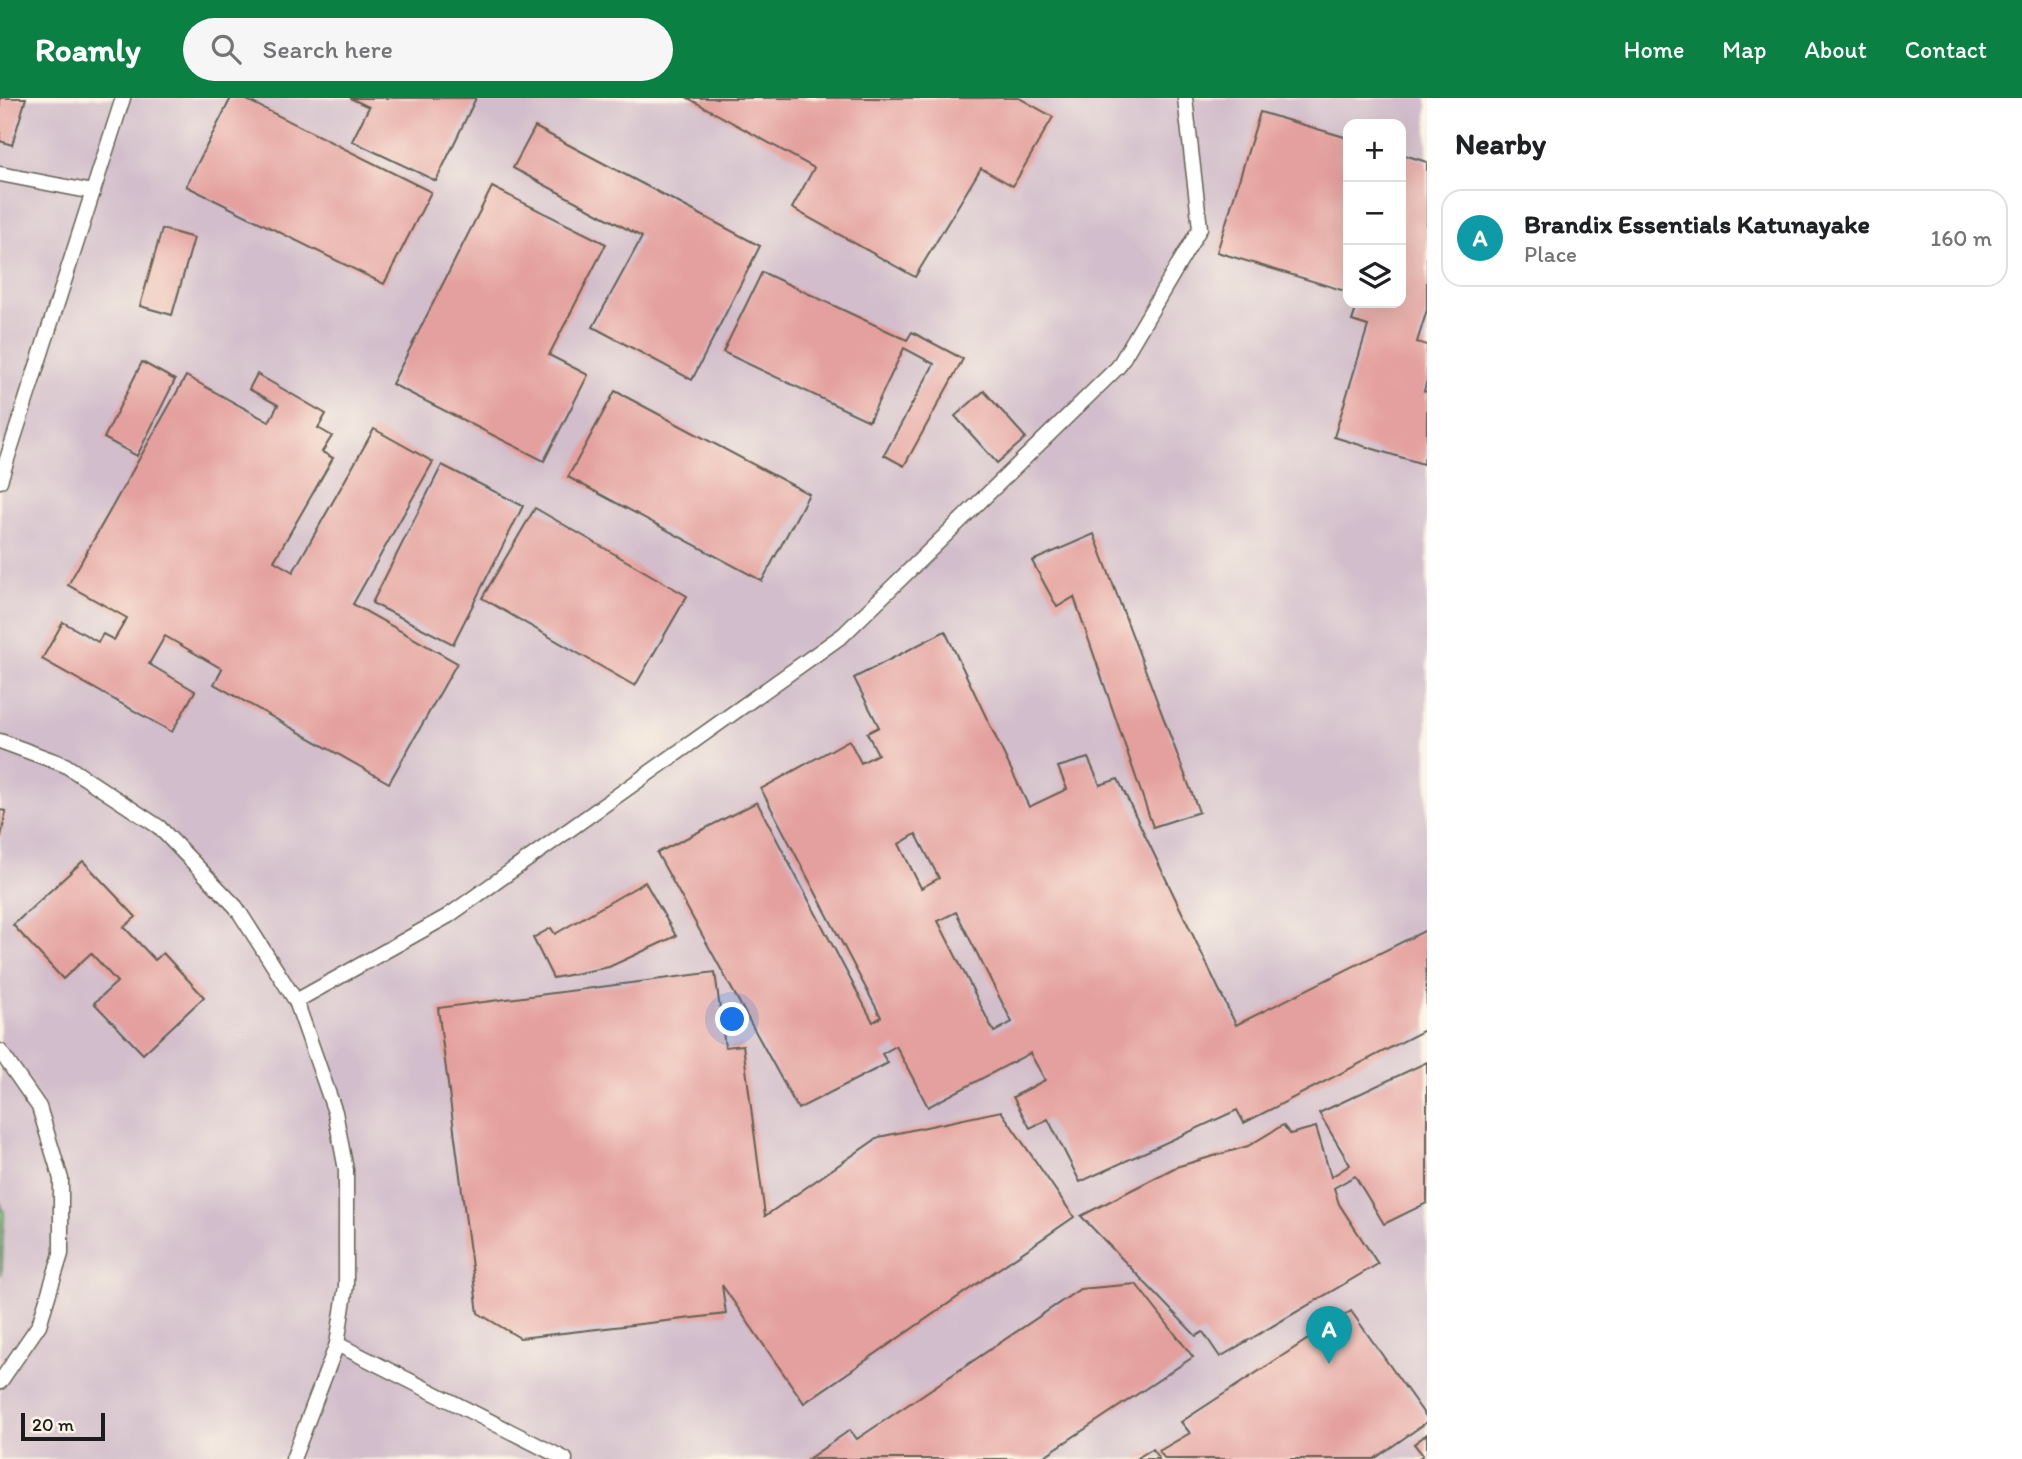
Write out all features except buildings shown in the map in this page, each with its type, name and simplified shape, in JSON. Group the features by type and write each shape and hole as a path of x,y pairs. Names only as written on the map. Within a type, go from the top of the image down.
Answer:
{"lane":[{"path":"0,481 123,98"},
{"path":"296,1001 448,916 843,635 1118,367 1200,228 1185,98"},
{"path":"0,174 93,192"},
{"path":"0,741 65,765 159,827 236,907 296,1001 335,1112 345,1170 346,1286 337,1344 293,1459"},
{"path":"0,1051 39,1107 61,1179 61,1254 39,1325 0,1382"},
{"path":"337,1344 565,1459"}],"shaded area":[{"path":"0,98 1427,98 1427,1459 0,1459"}],"green space":[{"path":"0,1201 4,1213 0,1275"}],"place":[{"name":"Brandix Essentials Katunayake","path":"1329,1364"}]}
